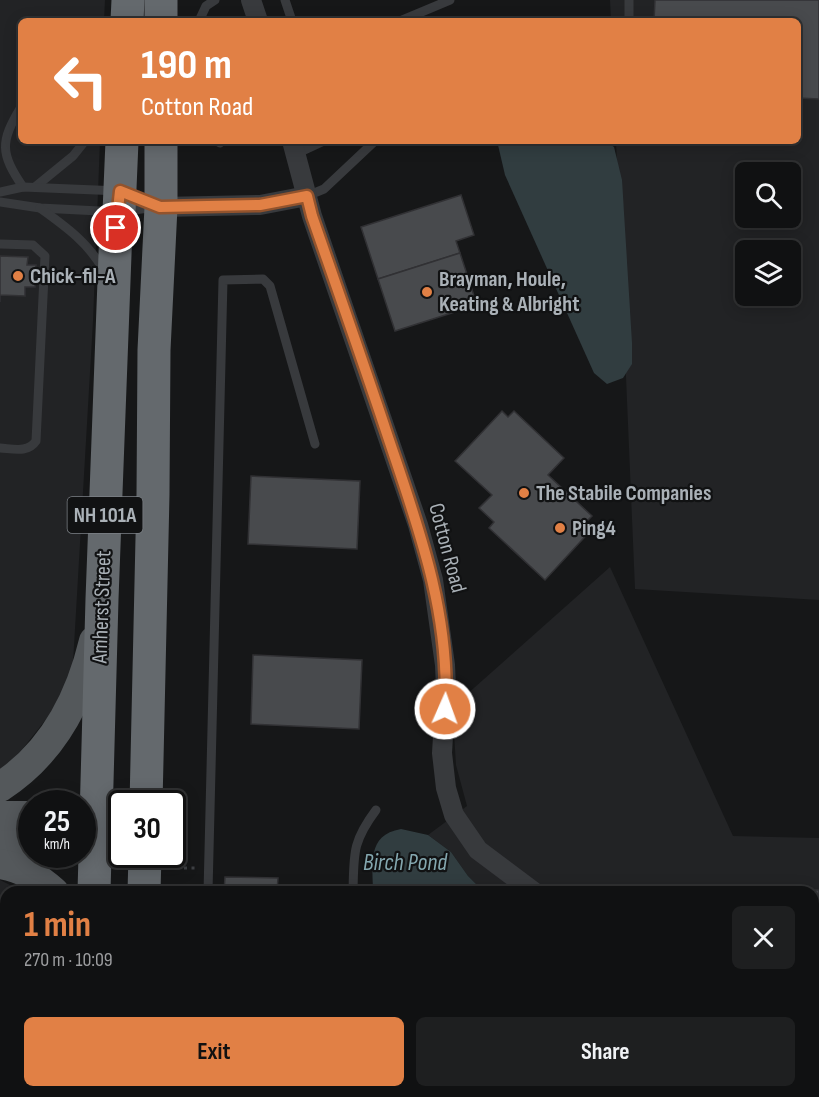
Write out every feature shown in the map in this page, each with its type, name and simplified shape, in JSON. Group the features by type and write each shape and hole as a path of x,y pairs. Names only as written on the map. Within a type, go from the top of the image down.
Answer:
{"highway":[{"path":"128,0 128,18"},
{"path":"160,18 161,0"},
{"name":"Amherst Street","path":"95,886 100,832 102,599 116,228 120,201 122,144"},
{"name":"NH 101A","path":"146,790 154,350 161,144"}],"main road":[{"path":"0,787 29,765 48,745 68,715 84,678 102,599"},
{"path":"0,816 18,816"},
{"path":"0,846 18,845"},
{"path":"0,864 19,868 46,886"}],"street":[{"path":"251,0 257,18"},
{"name":"Cotton Road","path":"294,147 312,216 418,525 433,580 445,665 442,753 446,788 454,815 478,850 525,886"},
{"path":"160,207 260,205 307,196"}],"lane":[{"path":"200,18 206,6 215,0"},
{"path":"285,0 291,18"},
{"path":"407,18 450,0"},
{"path":"629,0 629,18"},
{"path":"18,112 8,128 4,148 7,161 23,187"},
{"path":"36,187 73,156 83,144"},
{"path":"294,147 309,144"},
{"path":"307,196 324,189 372,144"},
{"path":"0,192 36,187 160,207"},
{"path":"0,202 40,208 120,201 160,207"},
{"path":"40,208 74,232 99,262 114,290"},
{"path":"0,244 33,245 45,256 36,441 26,450 0,448"},
{"path":"208,886 223,280 263,279 270,286 315,444"},
{"path":"353,886 355,846 362,829 376,810"}],"path":[{"path":"151,872 198,868 209,863"}],"shaded area":[{"path":"0,0 105,0 104,18 18,18 18,144 100,144 93,321 73,663 65,692 20,752 0,771"},
{"path":"610,0 819,0 819,600 635,589 616,144 801,144 801,18 611,18"},
{"path":"610,567 733,836 819,838 819,886 478,886 451,852 428,835 467,806 456,765 454,733 457,703"},
{"path":"0,880 12,886 0,886"}],"water":[{"path":"610,144 614,147 622,180 632,343 632,364 623,378 607,384 594,373 505,175 498,145"},
{"name":"Birch Pond","path":"401,829 428,835 451,852 478,886 373,886 374,853 377,844 390,832"}],"building":[{"path":"655,0 819,0 819,99 801,98 801,18 654,18"},
{"path":"461,195 474,235 456,241 460,253 378,279 361,227"},
{"name":"Brayman, Houle, Keating & Albright","path":"460,253 477,305 395,331 378,279"},
{"name":"Chick-fil-A","path":"0,256 28,257 27,265 36,265 35,287 25,287 25,296 0,295"},
{"path":"502,411 508,417 514,411 564,458 548,475 592,516 586,522 593,528 545,580 489,528 494,522 479,508 492,495 455,461"},
{"path":"251,476 360,481 357,549 248,544"},
{"path":"253,655 362,660 359,729 251,724"},
{"path":"225,877 278,878 277,886 224,886"}],"place":[{"name":"Chick-fil-A","path":"18,276"},
{"name":"Brayman, Houle, Keating & Albright","path":"427,292"},
{"name":"The Stabile Companies","path":"524,493"},
{"name":"Ping4","path":"560,528"}],"route":[{"path":"116,228 120,191 160,207 260,205 307,196 426,552 442,636 446,687 445,709"}]}
